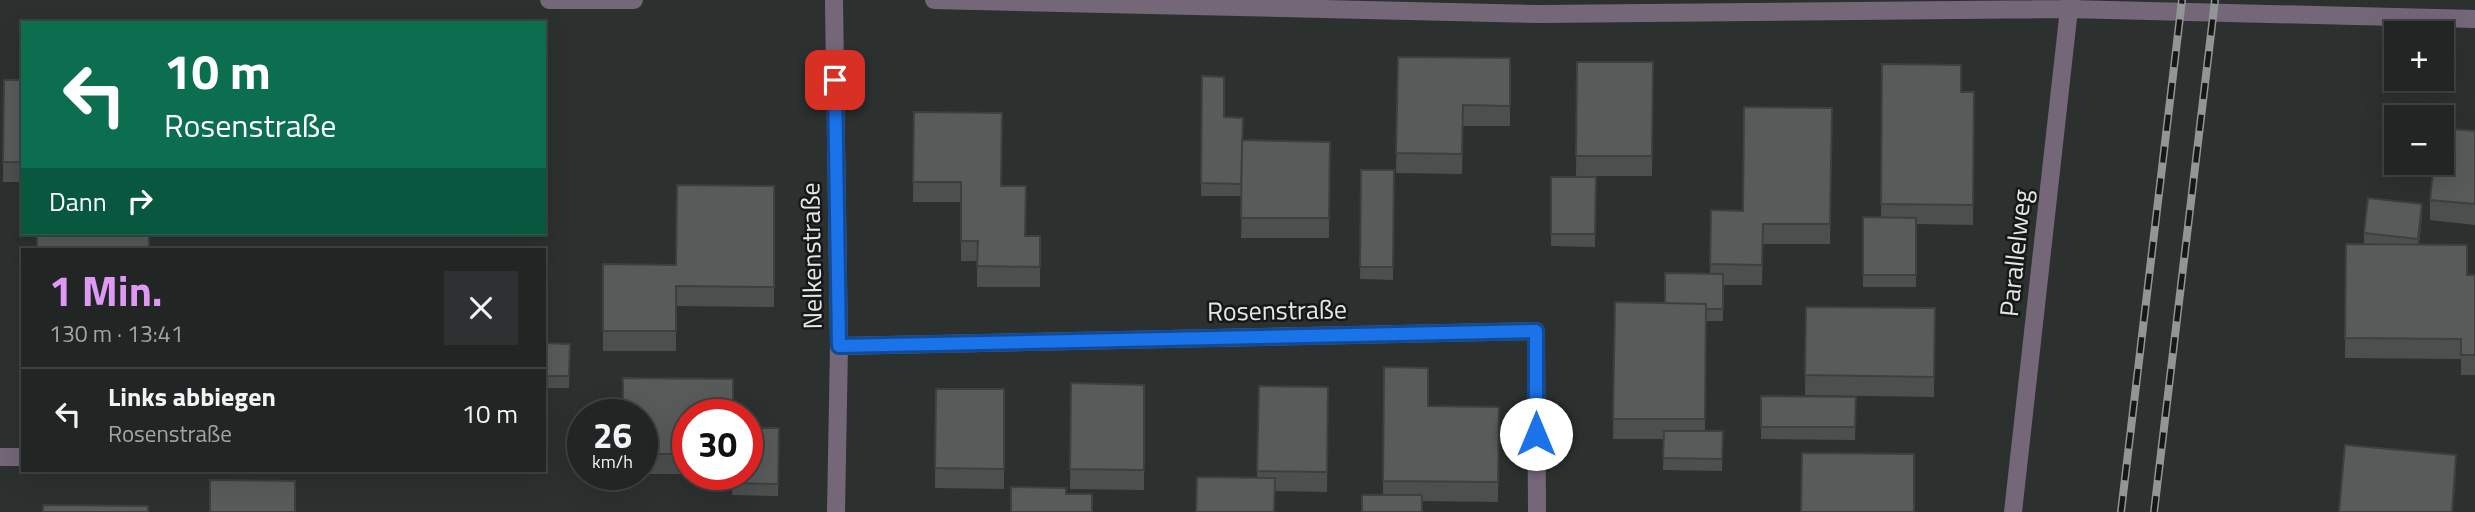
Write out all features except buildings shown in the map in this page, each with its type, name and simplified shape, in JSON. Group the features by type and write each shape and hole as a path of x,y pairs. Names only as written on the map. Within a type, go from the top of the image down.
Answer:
{"street":[{"path":"549,0 634,0"},
{"name":"Nelkenstraße","path":"834,0 839,346 836,512"},
{"path":"934,0 1540,14 2069,5 2475,19"},
{"name":"Parallelweg","path":"2013,512 2069,5"},
{"name":"Rosenstraße","path":"839,346 1536,331 1537,512"},
{"path":"0,457 21,457"}],"railway":[{"path":"2121,512 2182,0"},
{"path":"2154,512 2215,0"}],"route":[{"path":"835,80 839,346 1536,331 1536,434"}]}
